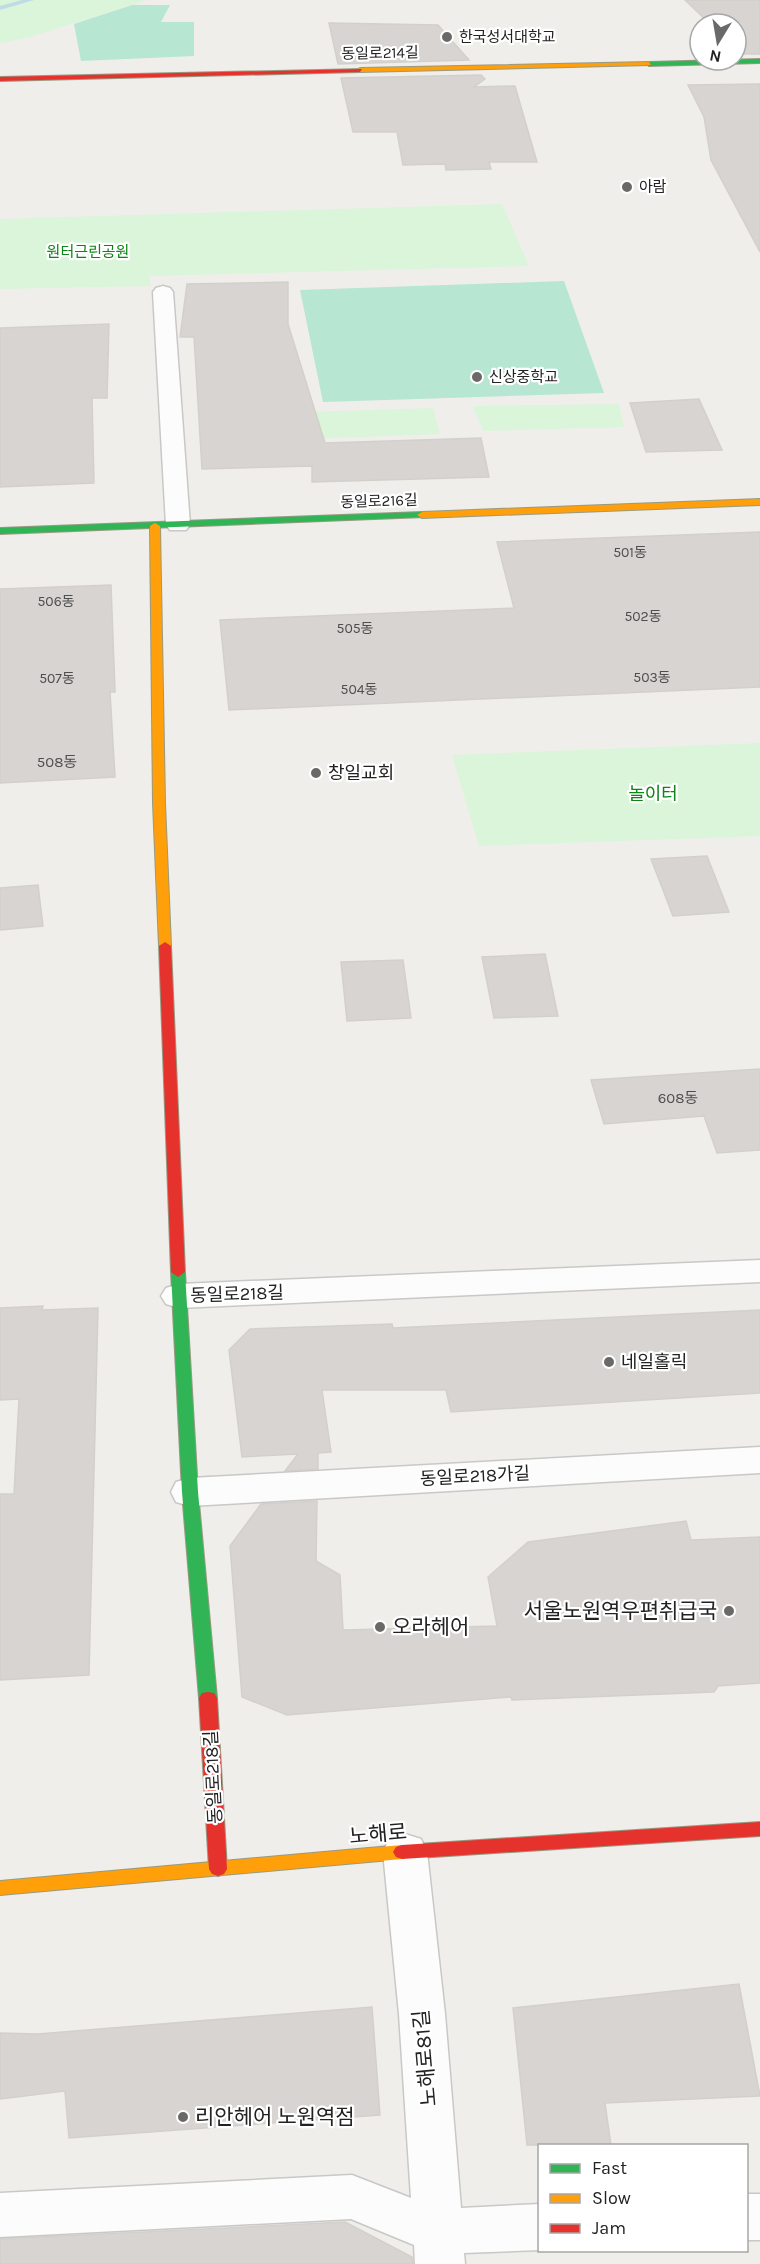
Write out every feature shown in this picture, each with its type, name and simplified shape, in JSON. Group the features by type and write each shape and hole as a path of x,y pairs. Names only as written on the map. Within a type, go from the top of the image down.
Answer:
{"street":[{"name":"동일로214길","path":"0,79 760,61"},
{"path":"163,292 178,525"},
{"name":"동일로216길","path":"0,531 760,502"},
{"path":"155,526 159,803 179,1296"},
{"name":"동일로218길","path":"218,1869 212,1746 190,1492 179,1296 760,1271"},
{"name":"동일로218가길","path":"190,1492 760,1460"},
{"name":"노해로","path":"0,1888 405,1852 760,1829"},
{"name":"노해로81길","path":"405,1852 422,2014 440,2248"},
{"path":"0,2215 352,2197 440,2248 538,2228"}],"green space":[{"path":"0,0 147,0 30,37 0,43"},
{"path":"132,5 170,5 161,22 194,22 194,56 81,61 74,24"},
{"name":"원터근린공원","path":"502,204 529,266 149,276 151,286 0,289 0,219"},
{"path":"564,281 604,393 323,402 300,290"},
{"path":"619,404 624,427 483,431 473,406"},
{"path":"433,408 440,434 280,440 276,413"},
{"name":"놀이터","path":"760,743 760,836 479,846 452,755"}],"building":[{"path":"685,0 760,0 760,54 748,54 748,12 698,12"},
{"path":"329,23 438,25 469,60 338,64"},
{"path":"481,75 485,79 474,87 515,86 537,162 489,162 491,169 446,170 445,164 403,165 397,132 353,132 341,78"},
{"path":"760,84 760,252 711,160 704,117 688,85"},
{"path":"288,282 288,324 325,443 481,438 489,477 312,482 312,466 202,469 194,337 180,337 187,284"},
{"path":"109,324 107,398 92,398 94,483 0,487 0,328"},
{"path":"699,399 722,450 646,452 630,403"},
{"path":"760,532 760,687 229,710 220,620 514,608 497,542"},
{"path":"111,585 115,692 110,692 115,777 0,783 0,589"},
{"path":"707,856 729,912 673,916 651,859"},
{"path":"38,885 43,926 0,930 0,888"},
{"path":"545,954 558,1016 494,1018 482,957"},
{"path":"403,960 411,1018 347,1021 341,962"},
{"path":"760,1069 760,1150 717,1153 704,1116 604,1124 591,1080"},
{"path":"43,1306 42,1310 98,1308 89,1675 0,1680 0,1494 14,1494 19,1399 0,1400 0,1308"},
{"path":"760,1310 760,1393 451,1412 446,1390 322,1390 331,1452 318,1453 318,1469 285,1471 298,1454 242,1457 229,1350 250,1329 392,1324 393,1328"},
{"path":"317,1501 316,1561 340,1575 343,1630 497,1626 488,1577 528,1542 686,1521 691,1540 760,1537 760,1683 718,1686 714,1692 512,1700 511,1697 287,1715 242,1697 230,1546 261,1504"},
{"path":"739,1984 760,2096 605,2103 611,2144 527,2145 513,2008"},
{"path":"372,2007 380,2115 69,2138 65,2091 0,2099 0,2033 38,2034"},
{"path":"345,2222 412,2257 413,2264 0,2264 0,2239"}],"waterway":[{"path":"0,8 30,0"}],"traffic: fast":[{"path":"649,64 760,61"},
{"path":"0,531 422,515"},
{"path":"178,1272 190,1492 208,1698"}],"traffic: slow":[{"path":"360,70 649,64"},
{"path":"422,515 760,502"},
{"path":"155,526 159,803 165,946"},
{"path":"0,1888 402,1852"}],"traffic: jam":[{"path":"0,79 360,70"},
{"path":"165,946 178,1272"},
{"path":"208,1698 218,1869"},
{"path":"402,1852 760,1829"}],"place":[{"name":"한국성서대학교","path":"447,37"},
{"name":"아람","path":"627,187"},
{"name":"신상중학교","path":"477,377"},
{"name":"창일교회","path":"316,773"},
{"name":"네일홀릭","path":"609,1362"},
{"name":"서울노원역우편취급국","path":"729,1611"},
{"name":"오라헤어","path":"380,1627"},
{"name":"리안헤어 노원역점","path":"183,2117"}]}
